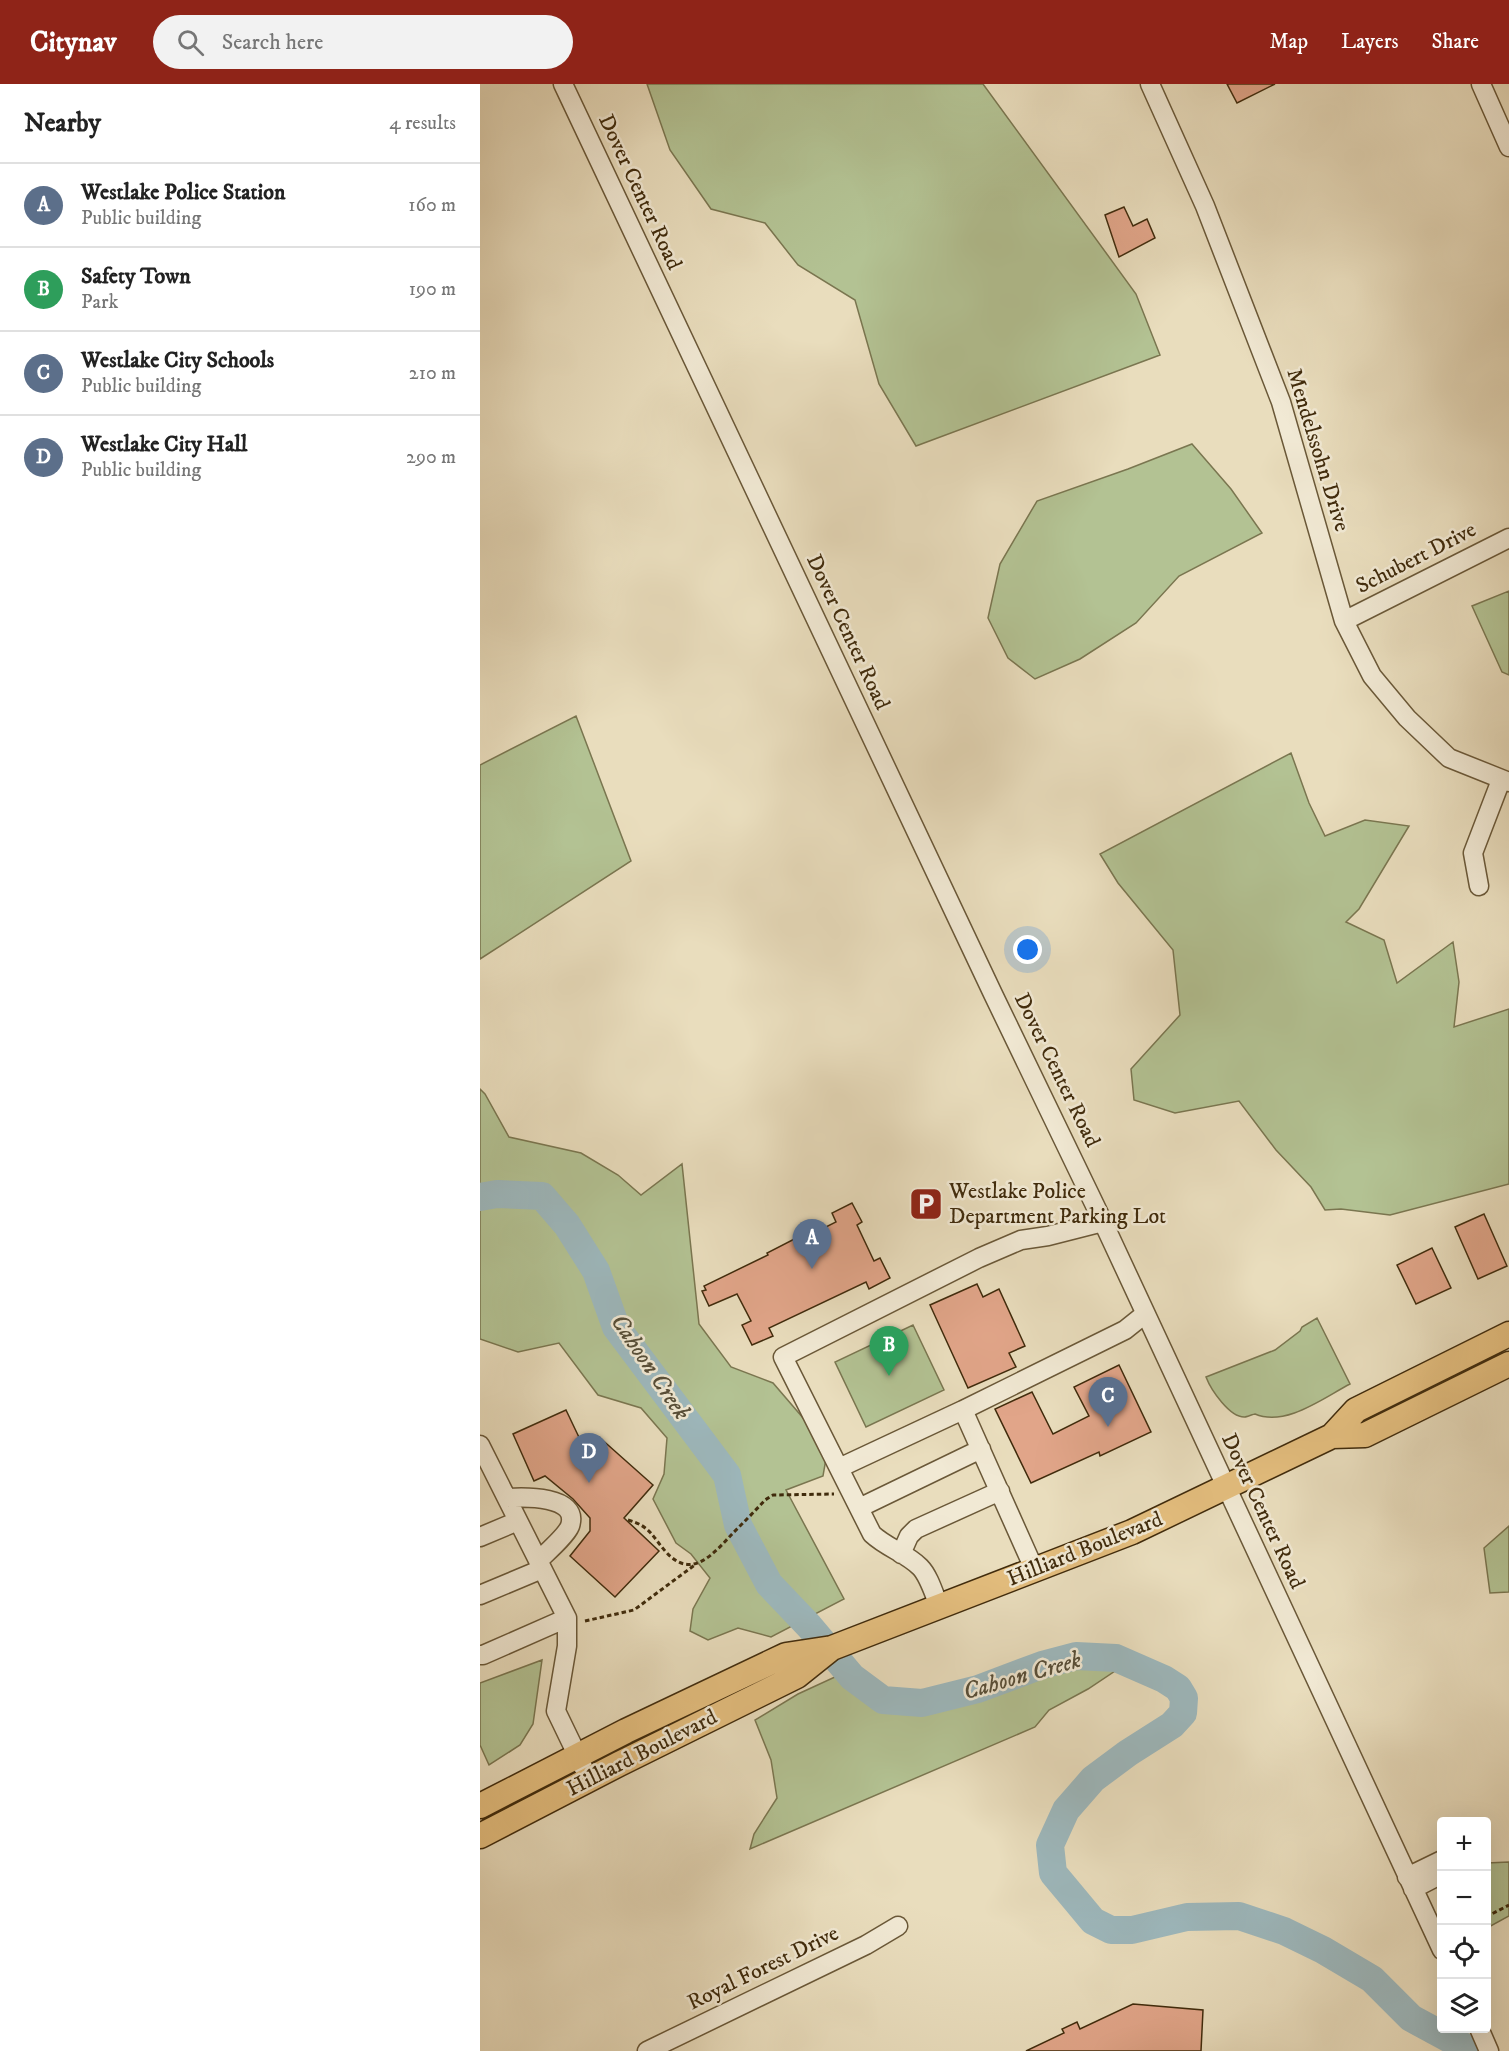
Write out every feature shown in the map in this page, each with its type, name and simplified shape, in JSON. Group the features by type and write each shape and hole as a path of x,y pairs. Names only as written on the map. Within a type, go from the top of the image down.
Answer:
{"main road":[{"name":"Hilliard Boulevard","path":"480,1806 786,1655 832,1648 1132,1532 1332,1436 1356,1410 1509,1334"},
{"name":"Hilliard Boulevard","path":"1332,1436 1365,1435 1509,1364"},
{"name":"Hilliard Boulevard","path":"480,1836 797,1676 832,1648"}],"street":[{"name":"Dover Center Road","path":"563,84 1103,1222 1437,1940"},
{"name":"Mendelssohn Drive","path":"1150,84 1205,206 1281,402 1344,621 1372,676 1407,718 1449,758 1505,781"},
{"path":"1481,84 1509,147"},
{"name":"Schubert Drive","path":"1344,621 1509,538"},
{"path":"1479,886 1473,853 1505,781"},
{"path":"939,1606 922,1569 884,1545 872,1534 783,1357 979,1258 1021,1240 1048,1236 1103,1222"},
{"path":"839,1468 1125,1330 1145,1314"},
{"path":"963,1410 1035,1571"},
{"path":"480,1445 486,1473 507,1498 540,1565 576,1620"},
{"path":"859,1508 981,1449"},
{"path":"901,1554 909,1536 916,1529 1000,1491"},
{"path":"480,1595 540,1565 569,1527 571,1517 566,1508 556,1502 535,1497 507,1498"},
{"path":"480,1537 518,1521"},
{"path":"480,1654 483,1655 576,1620"},
{"path":"576,1620 567,1646 556,1711 590,1779"},
{"path":"1410,1883 1437,1864"},
{"path":"1410,1883 1437,1875"},
{"name":"Royal Forest Drive","path":"647,2051 866,1945 898,1926"},
{"path":"1481,2033 1489,2051"}],"path":[{"path":"628,1520 641,1524 667,1553 689,1565 708,1558 765,1500 773,1495 827,1495 850,1491"},
{"path":"576,1620 634,1610 696,1563"},
{"path":"1491,1914 1509,1905"}],"green space":[{"path":"647,84 983,84 1136,294 1160,355 916,446 879,384 855,300 798,265 765,223 711,209 670,150"},
{"path":"1192,444 1231,489 1262,533 1179,576 1136,623 1080,659 1035,679 1008,658 988,618 1000,564 1037,501"},
{"path":"1509,591 1509,675 1502,672 1472,606"},
{"path":"576,716 631,861 480,959 480,765"},
{"path":"1291,753 1309,803 1325,836 1365,820 1409,826 1359,909 1346,922 1384,940 1397,983 1453,942 1459,982 1454,1027 1509,1009 1509,1184 1390,1215 1341,1209 1325,1210 1311,1187 1276,1150 1239,1101 1175,1113 1134,1100 1131,1069 1180,1015 1173,950 1118,883 1100,854"},
{"path":"480,1089 509,1137 581,1153 618,1175 641,1195 682,1164 699,1324 731,1367 773,1383 828,1447 823,1476 786,1490 844,1599 771,1637 738,1628 708,1640 690,1631 693,1609 710,1578 691,1554 676,1543 653,1499 664,1474 667,1438 641,1408 598,1395 559,1343 518,1352 480,1339"},
{"path":"1317,1318 1350,1384 1304,1409 1279,1417 1255,1414 1239,1416 1227,1408 1206,1377 1275,1350 1302,1327"},
{"path":"913,1325 944,1390 866,1427 835,1362"},
{"path":"1509,1526 1509,1592 1490,1593 1484,1548"},
{"path":"1076,1656 1116,1658 1121,1667 1088,1689 1049,1710 1035,1727 750,1849 754,1834 777,1798 771,1760 755,1720 798,1694 837,1676 852,1677 883,1700 922,1703 978,1689 1042,1665"},
{"path":"542,1660 533,1724 520,1745 489,1765 480,1745 480,1683"},
{"path":"1509,1862 1509,1916 1491,1926 1491,1871 1491,1863"}],"building":[{"path":"1227,84 1275,84 1237,103"},
{"path":"1124,207 1133,226 1147,219 1155,238 1119,257 1105,215"},
{"path":"852,1203 862,1222 857,1225 874,1261 880,1258 890,1278 869,1289 866,1282 769,1328 773,1336 752,1345 742,1325 751,1321 737,1294 709,1306 702,1291 706,1290 704,1286 768,1255 767,1253 808,1232 810,1235 836,1222 832,1213"},
{"path":"1484,1214 1507,1266 1478,1279 1455,1227"},
{"path":"1432,1248 1451,1288 1416,1304 1397,1265"},
{"path":"977,1284 983,1297 999,1289 1025,1346 1009,1353 1016,1367 968,1388 930,1305"},
{"path":"1119,1365 1151,1432 1100,1456 1099,1452 1031,1483 995,1409 1032,1392 1053,1434 1089,1416 1074,1387"},
{"path":"566,1410 586,1452 599,1437 653,1485 624,1518 659,1551 615,1597 570,1556 590,1531 590,1518 573,1499 545,1476 534,1481 513,1434"},
{"path":"1133,2004 1203,2010 1201,2051 1026,2051 1064,2033 1062,2029 1077,2022 1080,2029"}],"waterway":[{"name":"Cahoon Creek","path":"480,1197 497,1194 542,1196 567,1225 596,1271 616,1327 727,1475 738,1525 769,1584 809,1626 852,1677 883,1700 922,1703 978,1689 1042,1665 1076,1656 1116,1658 1164,1679 1178,1688 1184,1698 1183,1713 1172,1725 1093,1779 1066,1810 1050,1845 1053,1873 1093,1921 1111,1930 1132,1930 1187,1917 1239,1916 1284,1931 1323,1950 1372,1979 1411,2018 1472,2051"}],"place":[{"name":"Westlake Police Department Parking Lot","path":"926,1204"},
{"name":"Westlake Police Station","path":"812,1269"},
{"name":"Safety Town","path":"889,1376"},
{"name":"Westlake City Schools","path":"1108,1427"},
{"name":"Westlake City Hall","path":"589,1483"}]}
